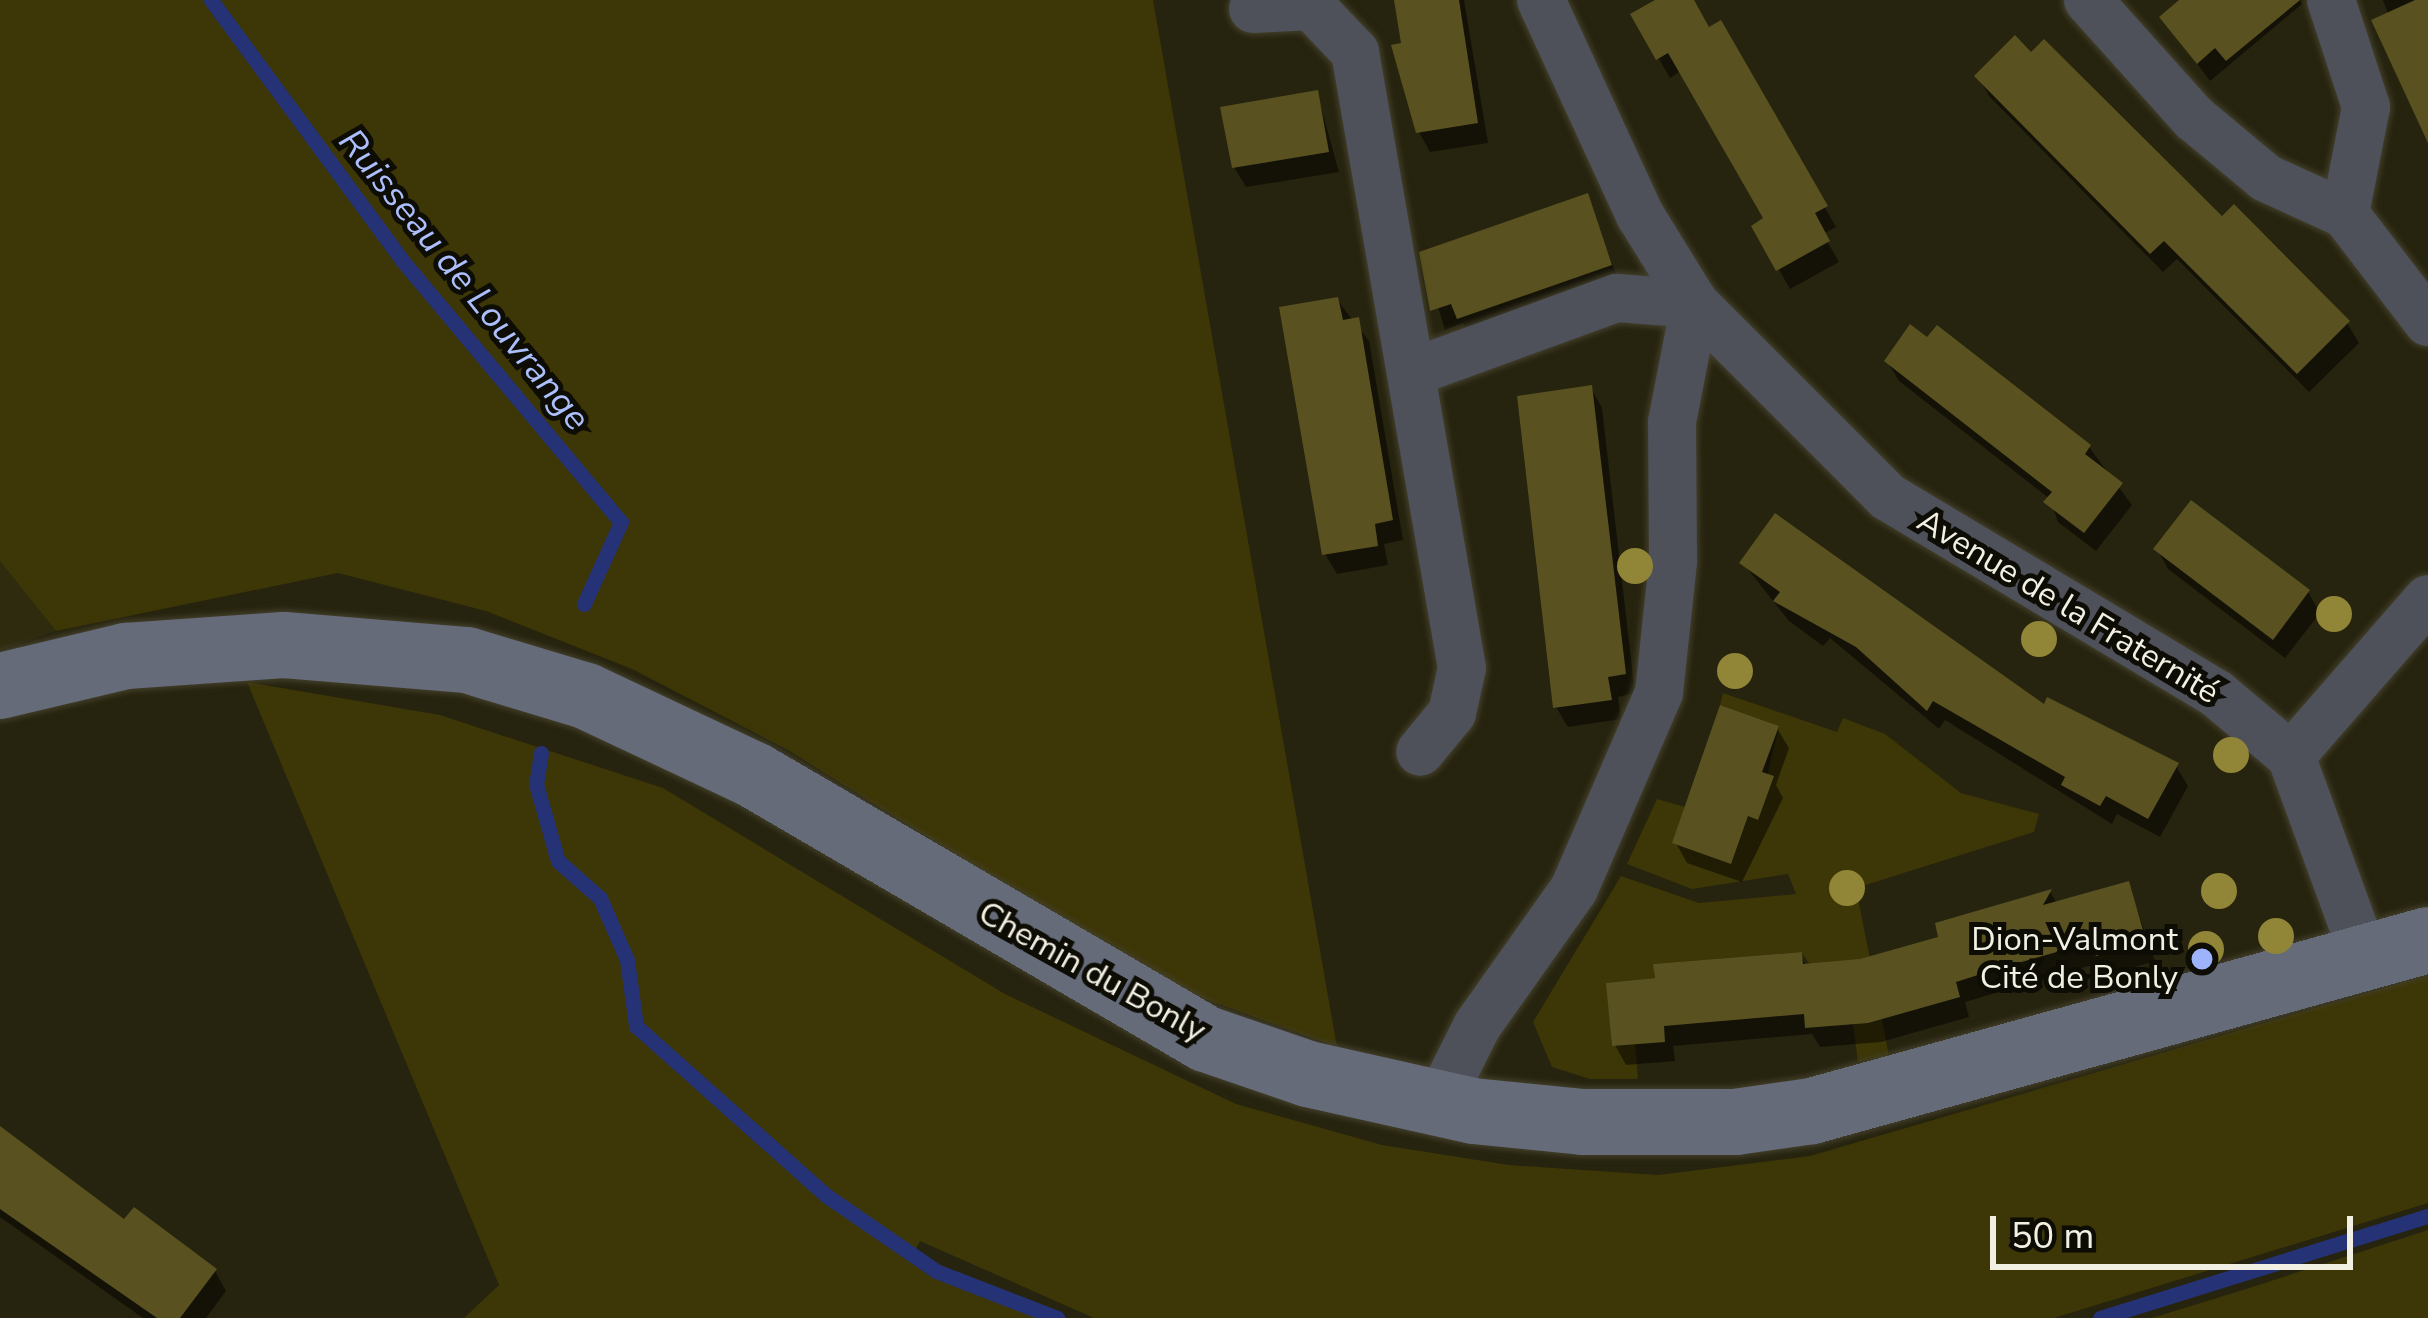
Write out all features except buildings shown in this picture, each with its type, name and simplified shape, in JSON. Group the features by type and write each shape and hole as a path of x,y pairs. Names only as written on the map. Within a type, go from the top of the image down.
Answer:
{"street":[{"name":"Avenue de la Fraternité","path":"1541,0 1640,215 1695,304 1888,497 2217,694 2291,756 2366,958"},
{"path":"2088,0 2194,118 2266,178 2345,214 2428,322"},
{"path":"2331,0 2366,107 2345,214"},
{"path":"1253,9 1311,6 1355,52 1415,371 1462,668 1452,713 1420,752"},
{"path":"1415,371 1617,298 1695,304 1672,422 1673,561 1659,693 1574,890 1477,1026 1438,1104"},
{"path":"2291,756 2428,599"},
{"name":"Chemin du Bonly","path":"0,686 126,656 284,645 467,660 586,696 754,775 1206,1039 1307,1074 1438,1104 1582,1122 1735,1122 1812,1111 2428,940"}],"shaded area":[{"path":"0,0 1153,0 1337,1047 1200,997 1072,927 788,750 632,669 486,611 338,573 56,631 0,561"},
{"path":"0,561 56,631 0,650"},
{"path":"247,682 440,715 663,788 1005,994 1236,1104 1382,1145 1509,1165 1658,1175 1810,1156 2428,975 2428,1203 2054,1318 1094,1318 920,1241 911,1258 936,1276 1042,1318 464,1318 499,1285"},
{"path":"1723,693 1837,732 1843,718 1885,734 1961,793 2039,814 2034,832 1856,888 1889,1056 1858,1062 1853,1024 1801,952 1654,964 1655,978 1607,983 1612,1045 1635,1044 1638,1079 1590,1079 1552,1067 1533,1022 1621,876 1699,903 1796,894 1788,874 1692,889 1627,864 1657,799 1685,807 1731,863 1748,816 1757,820 1779,726 1720,705"},
{"path":"2428,1230 2428,1318 2152,1318 2246,1289"}],"waterway":[{"name":"Ruisseau de Louvrange","path":"211,0 401,259 621,522 584,604"},
{"name":"Ruisseau de Louvrange","path":"541,753 536,784 558,861 600,898 627,960 636,1026 827,1196 936,1271 1057,1318"},
{"name":"Ruisseau de Louvrange","path":"2100,1318 2428,1216"}],"place":[{"name":"Dion-Valmont Cité de Bonly","path":"2202,959"}]}
